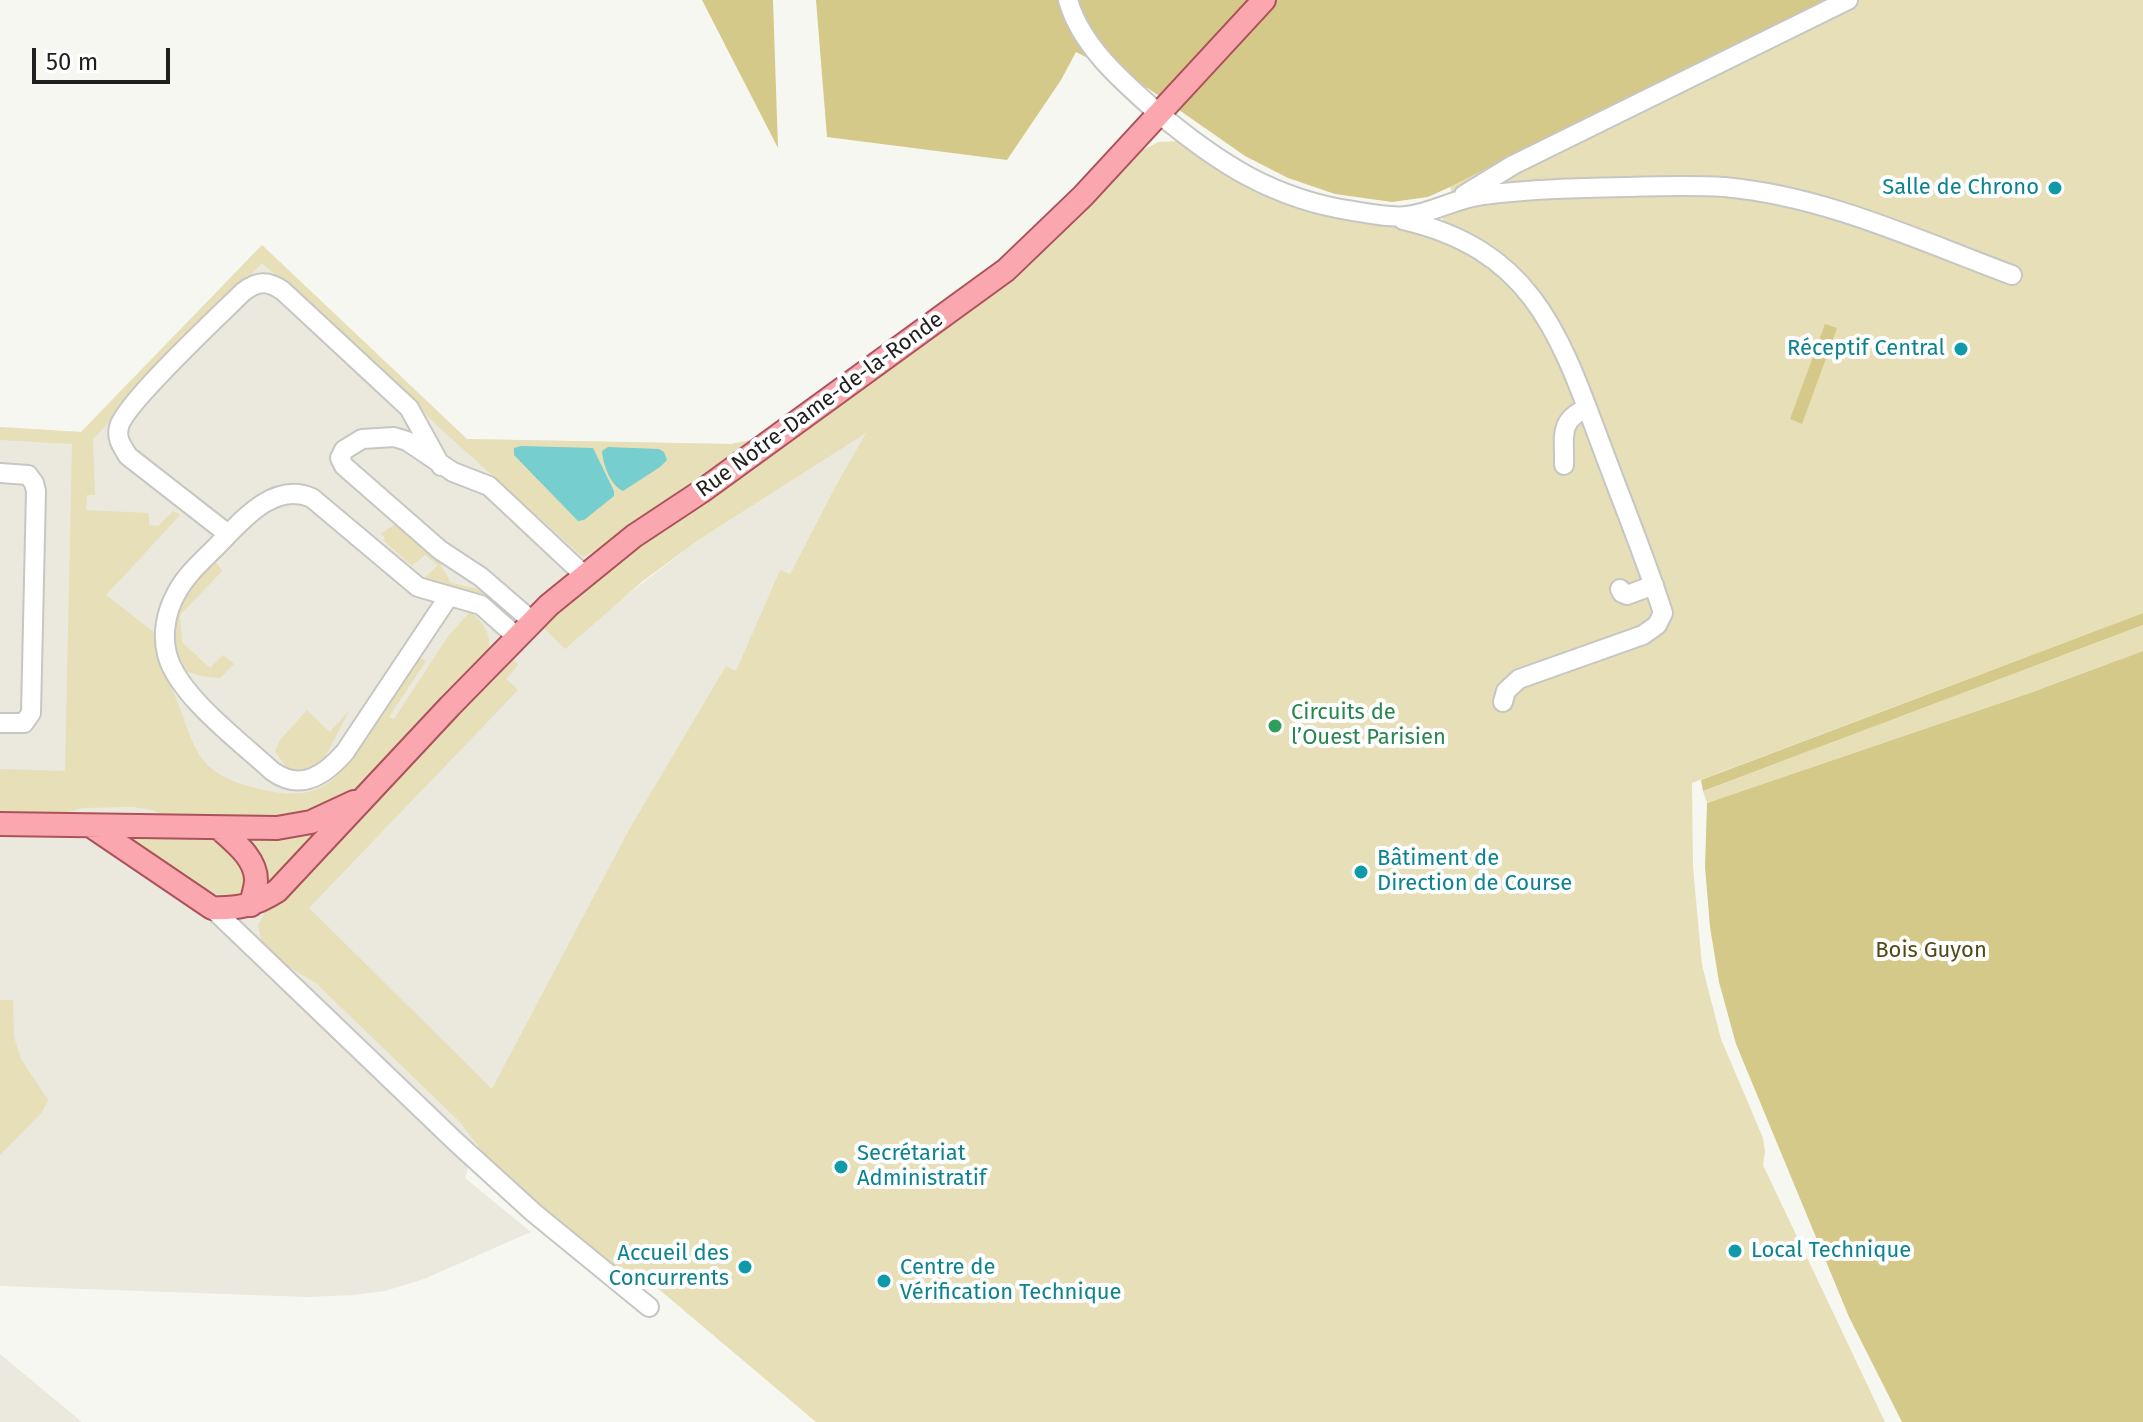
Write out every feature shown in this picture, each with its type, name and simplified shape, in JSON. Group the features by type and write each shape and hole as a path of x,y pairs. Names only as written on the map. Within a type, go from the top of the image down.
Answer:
{"main road":[{"name":"Rue Notre-Dame-de-la-Ronde","path":"212,908 236,909 277,891 525,629 584,575 1006,270 1083,196 1264,0"},
{"name":"Rue Notre-Dame-de-la-Ronde","path":"0,824 277,828 311,822 364,797"},
{"path":"91,826 212,908"},
{"path":"220,829 253,865 256,880 251,905"}],"street":[{"path":"1068,0 1072,16 1120,80 1216,158 1256,182 1319,205 1381,215 1464,240 1508,270 1539,304 1553,328 1587,408 1663,616 1654,628 1635,638 1519,679 1506,691 1503,702"},
{"path":"1459,199 1513,165 1848,0"},
{"path":"1381,215 1408,216 1459,199 1561,188 1692,186 1750,190 1791,197 1844,212 2012,275"},
{"path":"228,534 128,456 118,438 118,430 131,406 243,292 258,283 273,284 283,291 400,398 417,418 441,466"},
{"path":"1564,465 1566,423 1587,408"},
{"path":"525,629 481,577 440,550 344,466 340,458 349,446 362,439 394,437 407,441 441,466 489,486 584,575"},
{"path":"0,473 24,474 32,479 36,487 31,713 24,723 0,723"},
{"path":"449,596 345,752 319,776 305,780 289,780 272,771 197,701 175,675 168,658 166,622 174,598 187,578 254,508 286,495 304,494 322,505 418,587 481,605 525,629"},
{"path":"1620,589 1627,595 1654,585"},
{"path":"212,908 456,1142 534,1213 649,1307"}],"shaded area":[{"name":"Circuits de l’Ouest Parisien","path":"1826,0 2143,0 2143,613 1692,783 1693,867 1702,965 1721,1039 1763,1138 1763,1165 1885,1422 816,1422 655,1286 630,1280 506,1179 460,1122 316,983 276,959 262,945 258,925 268,907 513,660 518,665 506,679 518,690 309,908 492,1089 630,828 726,666 736,671 780,570 790,574 866,433 700,539 643,581 565,649 544,628 587,587 1132,156 1158,142 1181,141 1242,180 1448,225 1442,215 1458,208 1450,187"},
{"path":"262,245 467,439 731,444 589,549 610,565 606,611 700,539 868,431 790,574 780,571 736,672 726,666 492,1090 465,1178 531,1232 424,1279 385,1291 354,1295 307,1297 0,1286 0,427 81,432"},
{"path":"262,245 467,439 731,444 750,440 603,547 583,557 432,421 407,392 262,263 93,439 95,495 87,495 86,510 149,513 149,525 158,526 173,511 180,515 106,595 155,633 159,662 202,759 225,777 278,793 313,790 337,776 418,657 426,661 389,717 394,719 449,635 470,612 485,629 489,639 488,651 374,774 338,802 297,819 171,819 152,810 133,807 82,808 59,815 0,816 0,769 65,771 72,444 0,440 0,427 81,432"},
{"path":"398,522 443,561 441,566 451,583 487,591 491,596 424,578 438,565 425,555 412,566 383,540 385,538 381,534"},
{"path":"214,559 222,571 180,615 182,642 210,668 223,655 234,664 220,678 185,671 179,665 172,647 175,603"},
{"path":"2143,625 2143,651 2027,694 1707,803 1703,791"},
{"path":"307,710 330,732 349,711 322,763 303,774 288,770 275,751 280,740"},
{"path":"327,829 269,883 246,837"},
{"path":"189,835 212,840 225,847 241,865 245,877 243,891 232,895 218,894 202,888 152,857 128,840 127,836"},
{"path":"0,1000 13,1000 14,1037 21,1059 48,1100 42,1112 0,1155"},
{"path":"0,1354 82,1422 0,1422"}],"green space":[{"path":"702,0 773,0 778,148"},
{"path":"816,0 1826,0 1450,187 1428,197 1392,202 1335,194 1288,178 1245,156 1149,89 1076,52 1061,80 1007,160 827,137"},
{"path":"1825,324 1837,328 1802,424 1790,419"},
{"path":"2143,613 2143,625 1703,791 1701,780"},
{"name":"Bois Guyon","path":"2143,651 2143,1422 1902,1422 1849,1317 1736,1044 1719,982 1710,927 1705,867 1707,803 2027,694"}],"water":[{"path":"608,447 659,449 667,460 623,491 614,484 606,468 602,451"},
{"path":"514,448 593,448 614,496 584,520 578,521 514,455"}],"place":[{"name":"Salle de Chrono","path":"2055,188"},
{"name":"Réceptif Central","path":"1961,349"},
{"name":"Circuits de l’Ouest Parisien","path":"1275,726"},
{"name":"Bâtiment de Direction de Course","path":"1361,872"},
{"name":"Secrétariat Administratif","path":"841,1167"},
{"name":"Local Technique","path":"1735,1251"},
{"name":"Accueil des Concurrents","path":"745,1267"},
{"name":"Centre de Vérification Technique","path":"884,1281"}]}
